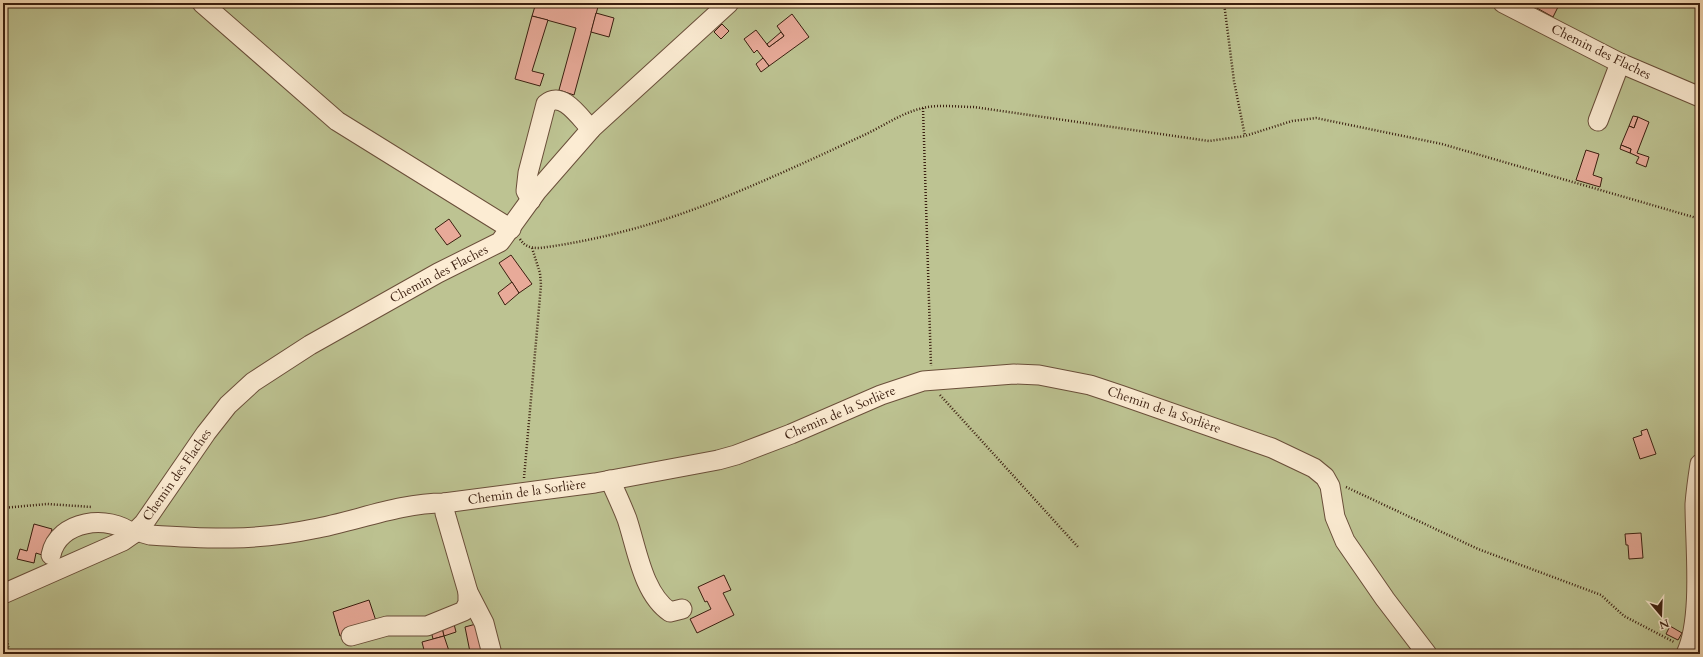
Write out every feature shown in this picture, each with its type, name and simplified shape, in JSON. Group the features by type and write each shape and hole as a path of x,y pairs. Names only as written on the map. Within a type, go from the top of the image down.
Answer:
{"street":[{"path":"202,3 337,121 511,229"},
{"name":"Chemin des Flaches","path":"136,532 210,428 228,405 253,382 310,345 431,276 500,242 554,171 591,129 729,3"},
{"name":"Chemin des Flaches","path":"1503,3 1620,63 1700,97"},
{"path":"1598,121 1620,63"},
{"path":"531,200 526,191 528,173 546,104 553,100 567,104 591,129"},
{"name":"Chemin de la Sorlière","path":"51,555 54,543 64,533 83,525 93,523 116,525 128,530 150,535 215,540 248,539 314,529 405,506 424,503 444,503 527,492 692,466 736,455 791,434 909,384 932,379 1014,374 1039,375 1090,385 1272,448 1314,468 1325,477 1330,486"},
{"path":"1690,651 1697,618 1698,584 1696,502 1700,464"},
{"path":"610,480 627,518 642,569 653,595 661,606 670,612 682,610"},
{"path":"1330,486 1335,517 1345,541 1380,592 1427,654"},
{"path":"444,503 445,513 468,592 484,623 492,654"},
{"path":"3,594 123,541 136,532"},
{"path":"352,636 387,626 427,626 464,611 468,603 468,592"}],"path":[{"path":"1224,3 1234,80 1245,136"},
{"path":"511,229 524,245 532,248 609,236 662,221 725,197 865,134 899,117 923,108 939,106 974,107 1209,141 1245,136 1292,121 1316,118 1342,122 1442,144 1700,219"},
{"path":"923,108 932,379 938,393 947,404 1078,547"},
{"path":"527,492 524,478 541,285 540,273 532,248"},
{"path":"1330,486 1344,486 1478,548 1601,595 1624,616 1690,651"},
{"path":"3,508 47,504 86,505 99,508"},
{"path":"3,623 10,654"}],"green space":[{"path":"3,3 1700,3 1700,654 3,654"}],"building":[{"path":"536,3 566,3 581,7 583,3 599,3 574,95 559,90 576,28 532,16"},
{"path":"1528,3 1560,3 1553,17"},
{"path":"596,13 614,18 609,37 591,32"},
{"path":"792,14 809,37 769,66 757,50 754,53 744,39 756,30 769,47 784,36 777,26"},
{"path":"532,16 548,20 532,71 544,74 540,86 515,79"},
{"path":"722,24 729,31 721,39 714,32"},
{"path":"781,32 784,36 769,47 767,44"},
{"path":"763,58 769,66 761,72 756,64"},
{"path":"1633,116 1638,117 1634,128 1629,126"},
{"path":"1638,117 1649,122 1637,153 1649,157 1646,167 1636,163 1639,157 1630,153 1631,149 1621,145 1629,126 1634,128"},
{"path":"1621,145 1631,149 1630,153 1620,149"},
{"path":"1586,150 1599,154 1593,175 1602,178 1600,187 1576,180"},
{"path":"449,219 461,236 447,245 435,229"},
{"path":"511,255 532,284 519,293 499,263"},
{"path":"512,282 519,293 505,305 498,293"},
{"path":"1647,429 1656,454 1640,459 1633,438 1642,435 1641,431"},
{"path":"34,524 52,529 45,556 36,553 34,563 17,559 20,549 27,551"},
{"path":"1641,533 1643,558 1629,559 1628,545 1626,545 1625,534"},
{"path":"724,575 731,590 723,593 734,615 697,633 690,619 711,609 707,601 705,602 698,587"},
{"path":"369,600 377,624 340,636 333,612"},
{"path":"454,624 456,632 444,636 442,628"},
{"path":"476,624 483,654 467,654 470,652 465,627"},
{"path":"1670,626 1682,633 1678,640 1666,634"},
{"path":"442,628 444,636 433,639 431,631"},
{"path":"444,636 450,654 425,654 422,642"}]}
